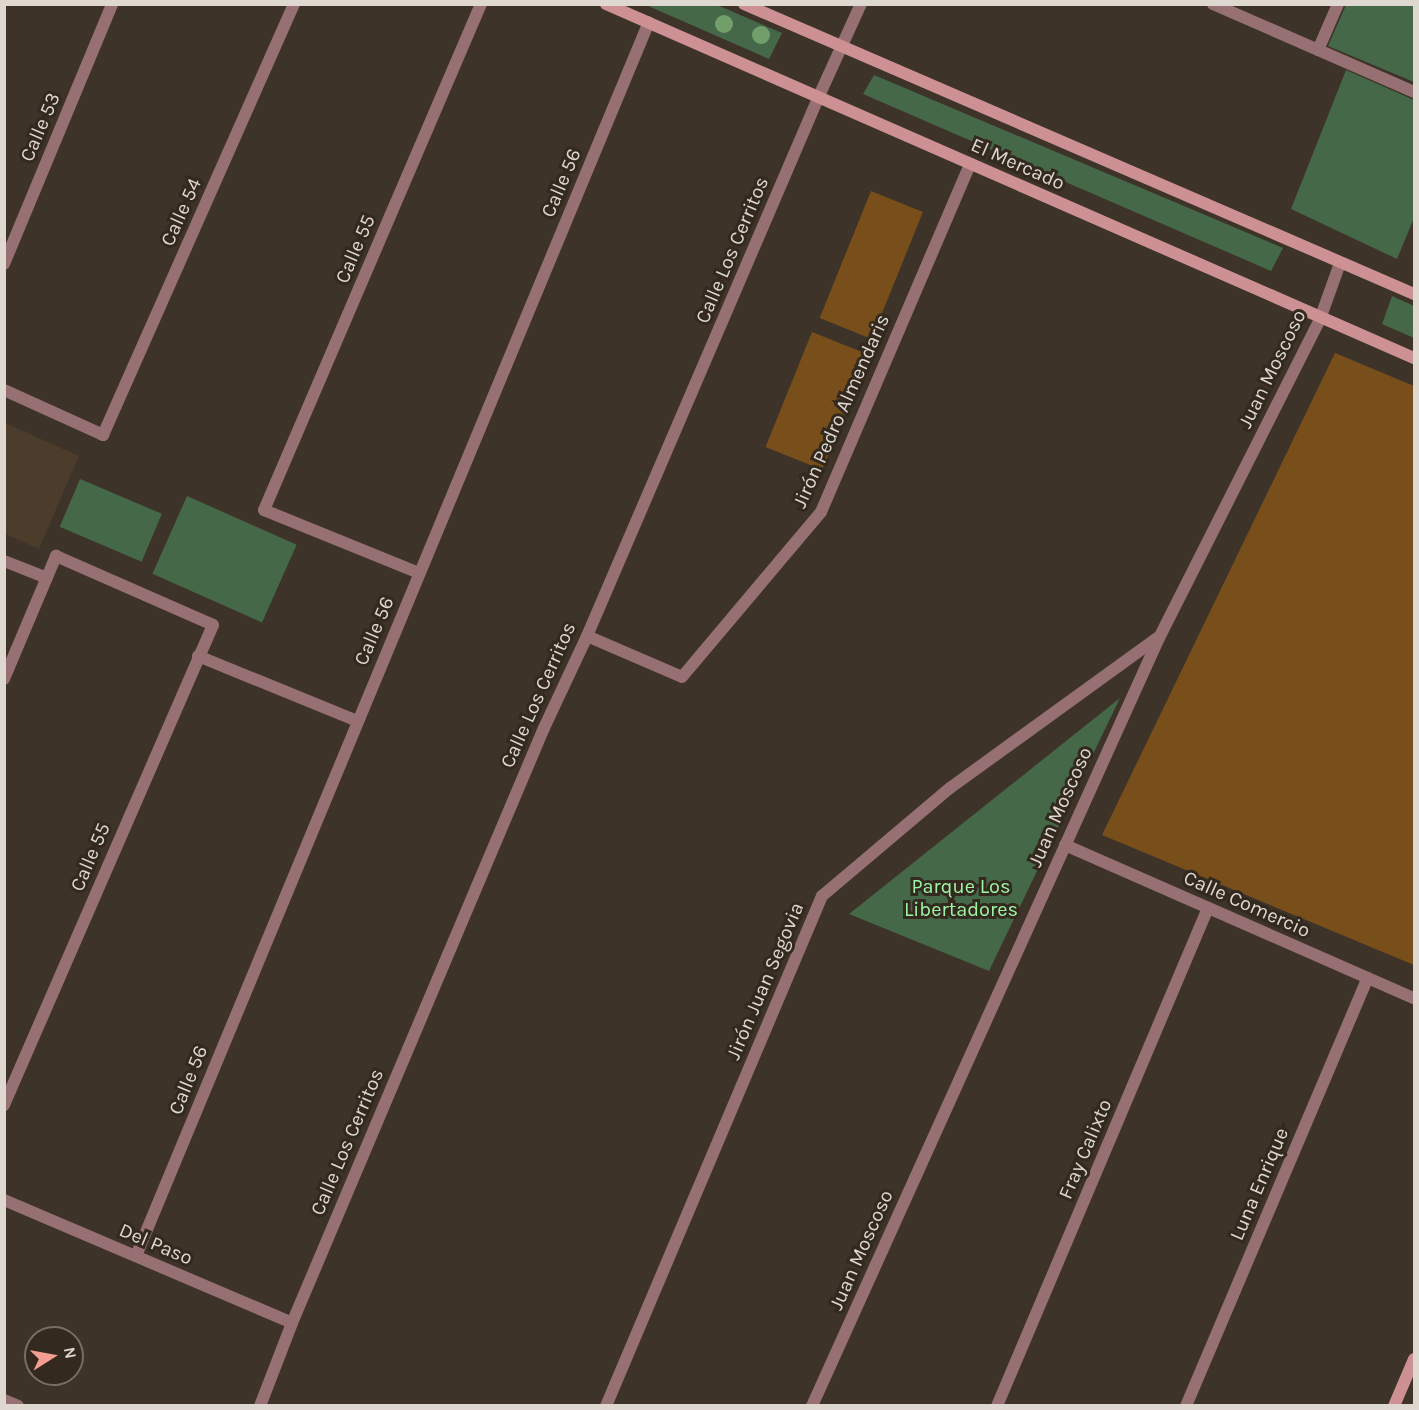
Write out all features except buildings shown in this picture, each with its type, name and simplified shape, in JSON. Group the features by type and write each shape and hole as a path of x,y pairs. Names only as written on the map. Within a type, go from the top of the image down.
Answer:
{"main road":[{"name":"El Mercado","path":"606,4 819,96 1320,319 1414,358"},
{"name":"El Mercado","path":"744,4 842,49 1414,294"},
{"path":"1394,1406 1414,1359"}],"street":[{"name":"Calle 53","path":"4,264 112,4"},
{"name":"Calle 54","path":"4,390 103,435 294,4"},
{"name":"Calle 55","path":"419,573 264,510 481,4"},
{"name":"Calle Los Cerritos","path":"260,1406 292,1323 544,728 861,4"},
{"path":"1213,4 1414,92"},
{"path":"1318,50 1338,4"},
{"name":"Calle 56","path":"136,1256 649,22"},
{"name":"Jirón Pedro Almendaris","path":"586,636 682,677 821,512 970,164"},
{"name":"Juan Moscoso","path":"812,1406 1158,638 1320,319 1340,263"},
{"name":"Calle 55","path":"4,1105 213,625 56,556 47,578"},
{"path":"4,561 47,578 4,679"},
{"name":"Jirón Juan Segovia","path":"606,1406 822,896 950,788 1158,638"},
{"path":"198,656 357,721"},
{"name":"Calle Comercio","path":"1065,845 1414,998"},
{"name":"Fray Calixto","path":"997,1406 1208,908"},
{"name":"Luna Enrique","path":"1186,1406 1368,978"},
{"name":"Del Paso","path":"4,1200 292,1323"},
{"path":"4,1400 18,1406"}],"shaded area":[{"path":"5,423 79,456 39,549 5,534"}],"green space":[{"path":"646,5 717,5 782,33 769,59"},
{"path":"1346,5 1414,5 1414,82 1328,46"},
{"path":"1346,70 1414,100 1414,218 1397,259 1291,209"},
{"path":"874,75 1283,248 1271,271 863,94"},
{"path":"1392,296 1414,306 1414,338 1382,324"},
{"path":"80,479 162,514 142,562 60,527"},
{"path":"187,496 297,545 262,622 152,574"},
{"name":"Parque Los Libertadores","path":"1120,698 989,971 849,914"}]}
